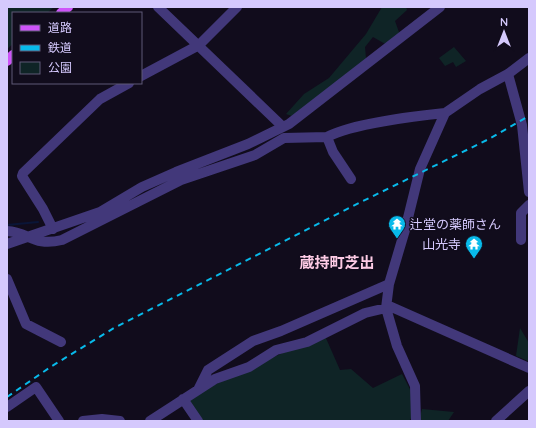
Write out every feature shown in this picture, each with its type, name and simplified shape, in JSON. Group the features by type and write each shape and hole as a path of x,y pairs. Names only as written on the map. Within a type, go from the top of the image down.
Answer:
{"street":[{"path":"158,7 282,126"},
{"path":"142,75 199,45 237,7"},
{"path":"7,244 100,212 142,187 248,144 282,126 304,113 440,7"},
{"path":"7,231 38,242 53,243 62,240 181,180 255,155 284,138 327,137 333,134 362,127 445,114 480,88 508,74 529,58"},
{"path":"508,74 526,133 529,192"},
{"path":"53,229 44,209 22,176 23,173 100,99 127,84"},
{"path":"416,421 415,386 397,346 386,307 389,284 405,230 420,169 445,114"},
{"path":"327,137 333,152 351,179"},
{"path":"521,240 521,213 529,205"},
{"path":"7,279 26,324 61,342"},
{"path":"198,390 208,370 253,341 281,331 389,284"},
{"path":"150,421 215,379 249,367 276,350 306,342 366,313 386,307 529,368"},
{"path":"7,407 36,387 60,421"},
{"path":"496,421 529,391"},
{"path":"183,399 198,421"},
{"path":"83,421 102,419 120,421"}],"green space":[{"path":"7,7 54,7 48,12 12,12 12,45 7,49"},
{"path":"382,7 406,7 407,10 395,21 400,35 387,45 373,37 365,47 366,58 363,64 292,116 286,114 304,94 329,78 366,34"},
{"path":"454,47 466,61 456,67 453,62 445,66 439,58"},
{"path":"520,328 529,343 528,361 516,356"},
{"path":"325,336 340,370 351,369 373,388 402,374 412,393 413,416 409,421 200,421 186,398 289,350"},
{"path":"422,409 454,412 448,421 419,421"}],"waterway":[{"path":"7,225 38,222"}],"railway":[{"path":"7,397 52,366 114,328 359,203 489,139 529,116"}],"place":[{"name":"辻堂の薬師さん","path":"397,239"},
{"name":"山光寺","path":"474,259"}],"district":[{"name":"蔵持町芝出","path":"337,263"}]}
